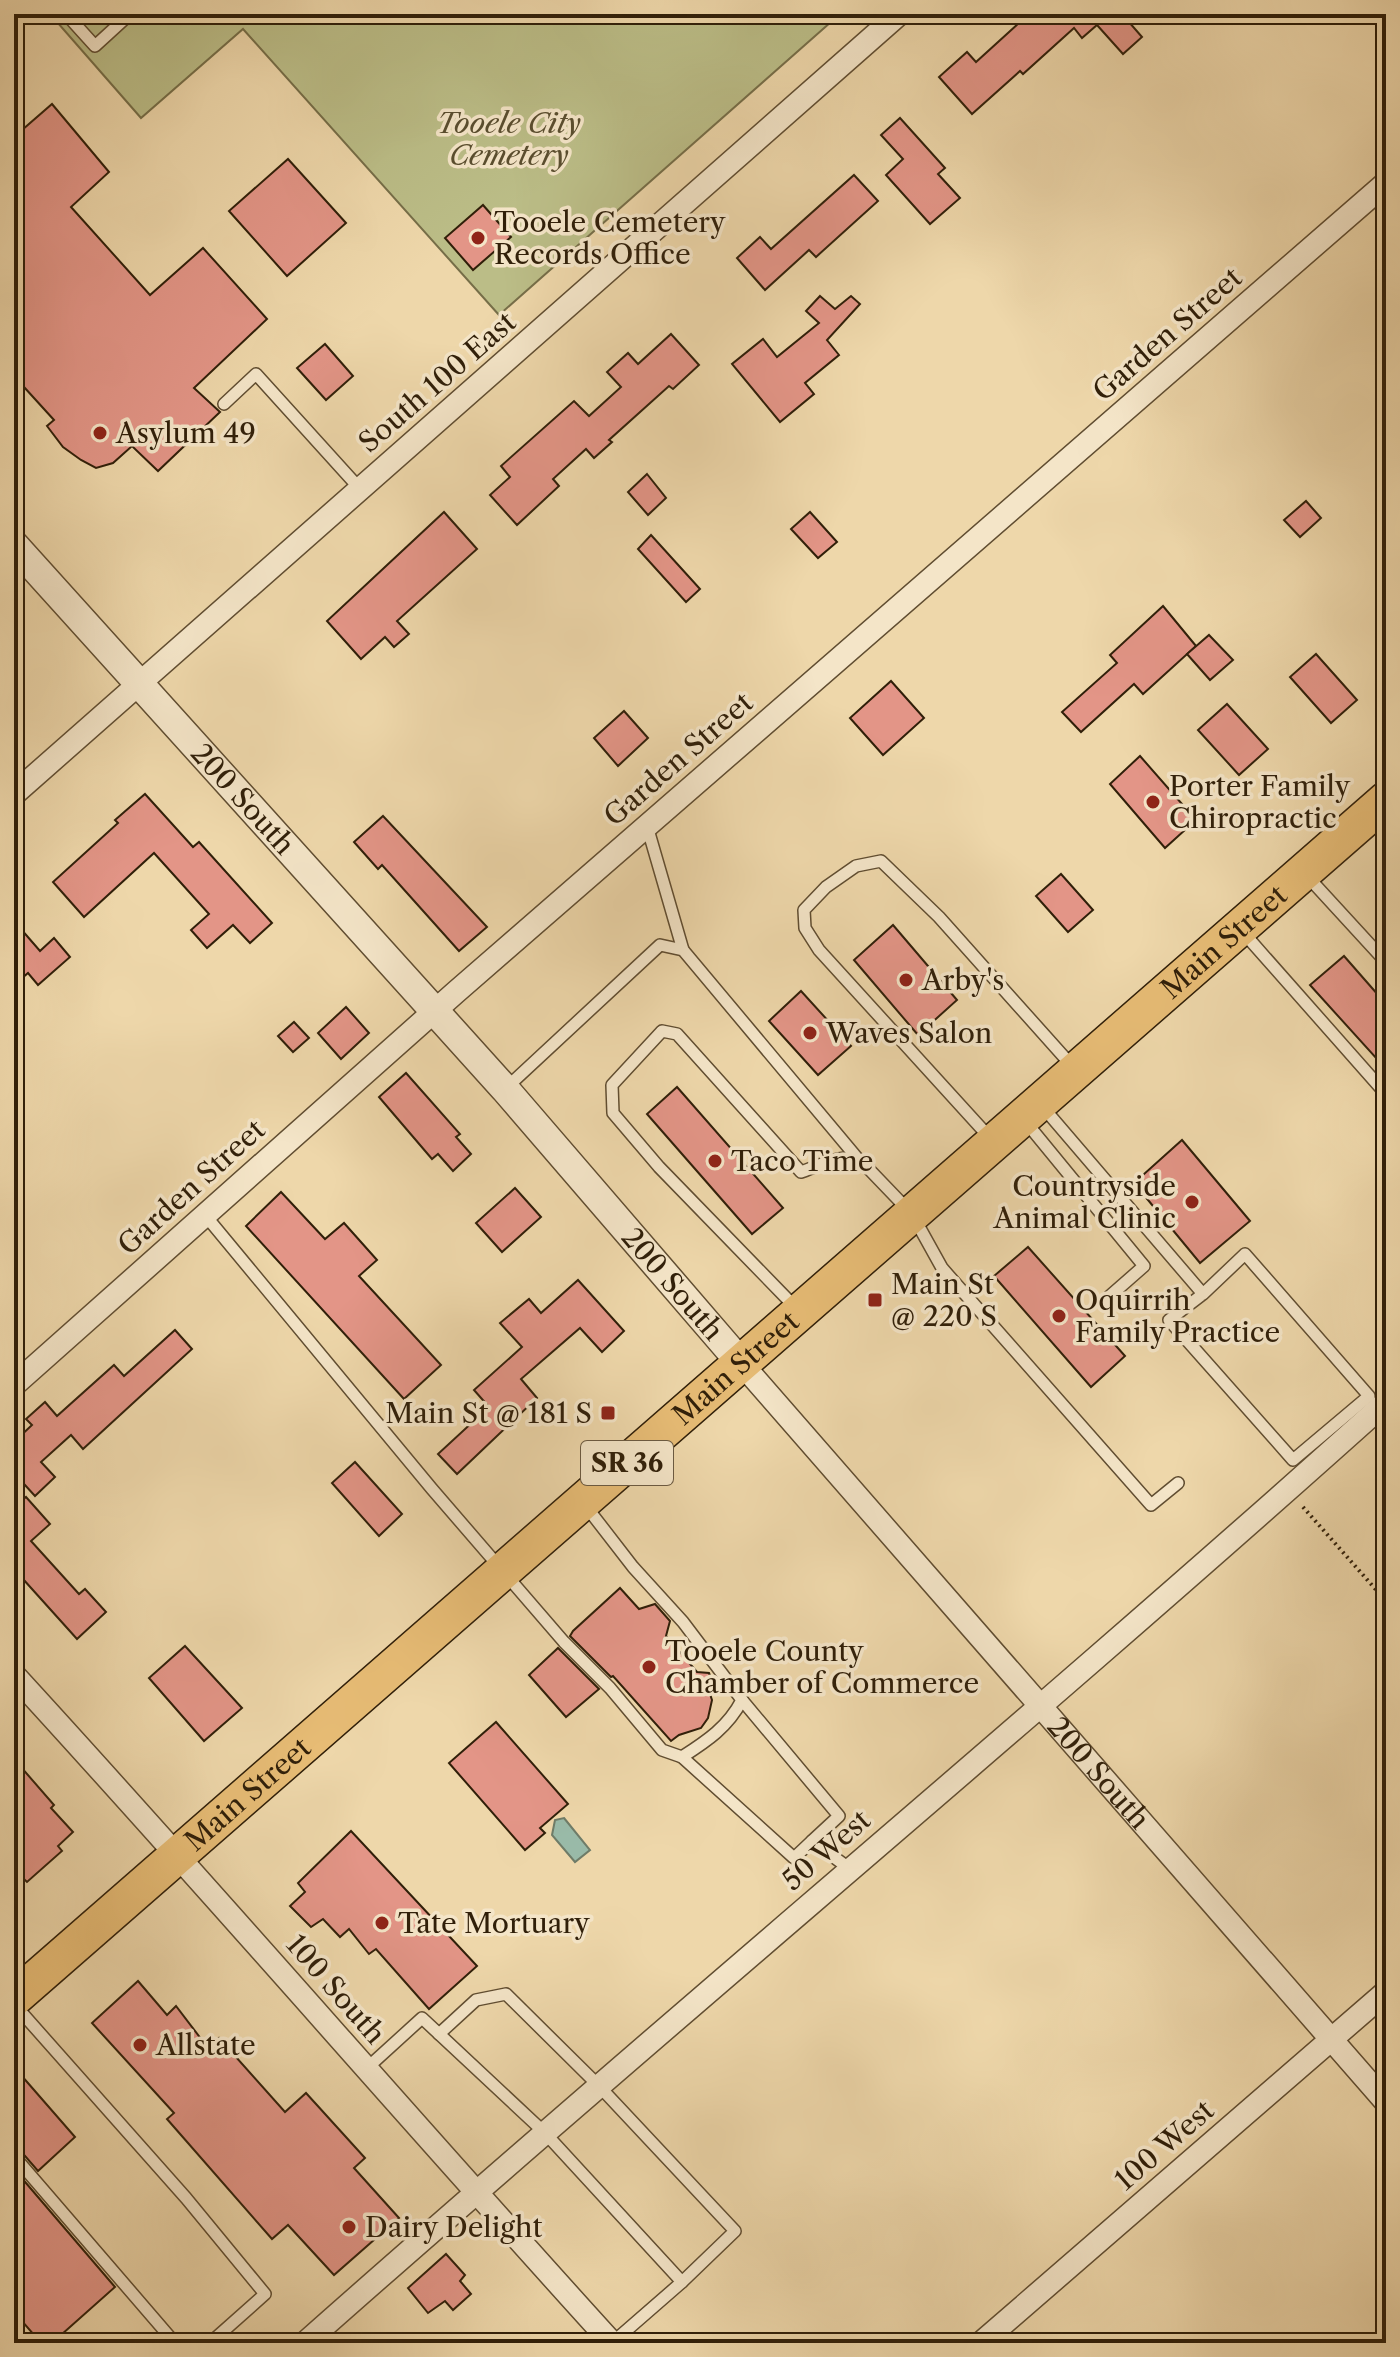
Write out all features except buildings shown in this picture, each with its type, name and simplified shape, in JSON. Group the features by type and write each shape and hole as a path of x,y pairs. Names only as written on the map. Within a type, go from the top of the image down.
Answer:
{"highway":[{"name":"Main Street","path":"16,1992 1386,800"}],"street":[{"name":"South 100 East","path":"14,794 899,14"},
{"name":"Garden Street","path":"14,1385 434,1011 1386,183"},
{"name":"200 South","path":"14,545 505,1089 1386,2102"},
{"name":"50 West","path":"305,2343 1386,1402"},
{"name":"100 South","path":"14,1675 178,1854 475,2193 612,2343"},
{"name":"100 West","path":"981,2343 1386,1992"}],"lane":[{"path":"66,14 95,46 130,14"},
{"path":"224,404 256,374 361,490"},
{"path":"647,826 683,950 858,1159 912,1214 942,1268 1151,1505 1178,1483"},
{"path":"994,1142 819,950 805,928 804,910 826,887 856,866 881,861 939,917 1076,1070"},
{"path":"1303,872 1386,962"},
{"path":"1239,928 1386,1094"},
{"path":"505,1089 660,945 683,950"},
{"path":"799,1312 659,1167 613,1113 612,1085 662,1031 677,1034 801,1172 844,1157 858,1159"},
{"path":"1030,1110 1203,1294"},
{"path":"1030,1110 1144,1266 1103,1302"},
{"path":"205,1215 432,1489 662,1750 682,1757 794,1858 839,1816 582,1502"},
{"path":"1245,1254 1369,1396 1293,1460 1169,1320 1203,1294 1245,1254"},
{"path":"682,1757 710,1739 732,1719 742,1700"},
{"path":"812,1841 850,1869"},
{"path":"16,1992 265,2294 210,2343"},
{"path":"439,2034 476,2000 506,1994 599,2086 735,2231 612,2343"},
{"path":"366,2069 422,2018 545,2133 682,2282"},
{"path":"14,2156 175,2343"}],"path":[{"path":"1287,1491 1321,1525 1386,1601"}],"green space":[{"name":"Tooele City Cemetery","path":"50,14 840,14 499,315 243,29 141,118"}],"shaded area":[{"path":"564,1818 590,1850 575,1862 552,1835 555,1820"}],"place":[{"name":"Tooele Cemetery Records Office","path":"478,238"},
{"name":"Asylum 49","path":"100,433"},
{"name":"Porter Family Chiropractic","path":"1153,802"},
{"name":"Arby's","path":"906,980"},
{"name":"Waves Salon","path":"810,1033"},
{"name":"Taco Time","path":"715,1161"},
{"name":"Countryside Animal Clinic","path":"1192,1202"},
{"name":"Main St @ 220 S","path":"875,1300"},
{"name":"Oquirrih Family Practice","path":"1059,1316"},
{"name":"Main St @ 181 S","path":"608,1413"},
{"name":"Tooele County Chamber of Commerce","path":"649,1667"},
{"name":"Tate Mortuary","path":"382,1923"},
{"name":"Allstate","path":"140,2045"},
{"name":"Dairy Delight","path":"349,2227"}]}
